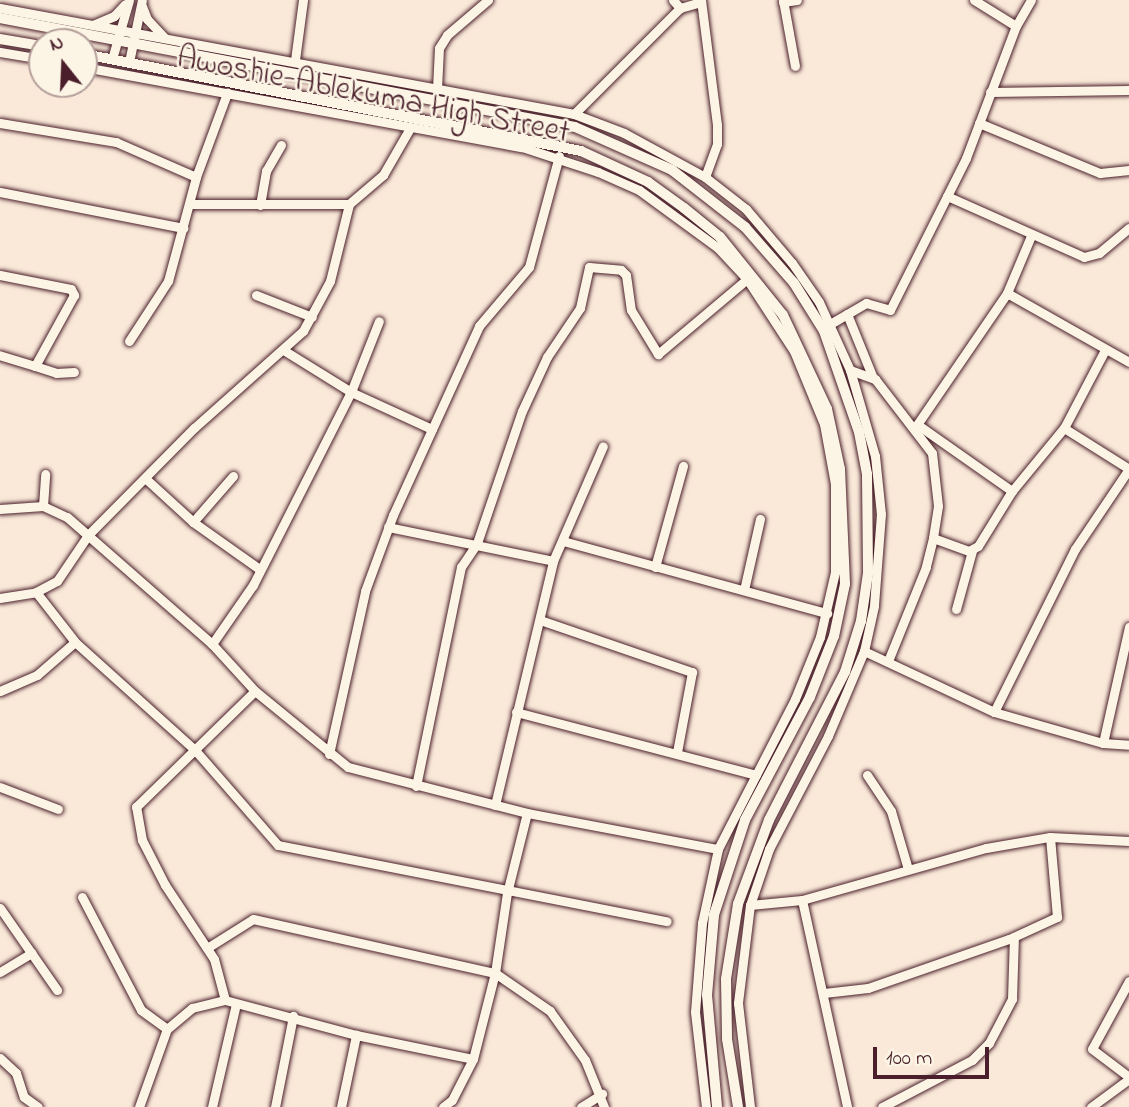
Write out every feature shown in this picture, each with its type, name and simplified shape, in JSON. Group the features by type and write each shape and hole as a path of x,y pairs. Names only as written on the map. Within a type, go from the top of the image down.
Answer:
{"main road":[{"name":"Awoshie-Ablekuma High Street","path":"0,18 118,35 250,65 493,104 545,118 624,145 672,170 745,227 794,283 824,331 859,432 870,529 861,621 845,672 820,727 752,858 729,948 727,1039 738,1107"},
{"path":"0,39 28,44"},
{"path":"250,65 253,53"},
{"name":"Awoshie-Ablekuma High Street","path":"98,56 303,102 544,141 581,151 648,182 720,237 753,274 783,315 812,370 827,409 840,469 845,584 834,636 810,697 745,820 714,915 707,995 717,1107"}],"street":[{"path":"93,25 114,16 128,0"},
{"path":"112,59 128,0"},
{"path":"295,60 303,0"},
{"path":"437,89 439,48 447,35 488,0"},
{"path":"673,0 680,8"},
{"path":"795,66 783,1 797,0"},
{"path":"974,0 1016,26"},
{"path":"830,324 866,303 890,310 947,196 979,123 1016,26 1031,0"},
{"path":"142,1 147,19 165,38"},
{"path":"133,38 142,1"},
{"path":"574,114 680,8 701,1 718,125 717,144 705,177"},
{"name":"Awoshie-Ablekuma High Street","path":"0,8 93,25 118,35"},
{"name":"Awoshie-Ablekuma High Street","path":"129,62 133,38 165,38 295,60 437,89 493,104 574,114 624,134 705,177 746,209 792,263 830,324 850,370 875,456 881,514 874,606 864,651 828,736 769,849 750,905 738,1003 750,1107"},
{"path":"0,52 28,57"},
{"name":"Awoshie-Ablekuma High Street","path":"98,70 228,93 303,102 410,128 558,156 639,190 717,247 747,279 794,351 824,424 835,484 837,536 827,613 795,699 718,849 702,923 695,1000 706,1107"},
{"path":"990,92 1129,90"},
{"path":"129,341 168,281 196,177 228,93"},
{"path":"0,123 116,142 196,177"},
{"path":"979,123 1100,173 1129,170"},
{"path":"0,598 36,592 57,581 88,535 194,428 285,351 312,317 330,281 349,204 383,174 410,128"},
{"path":"260,205 266,171 281,145"},
{"path":"329,754 365,591 388,527 479,326 530,267 558,156"},
{"path":"0,192 183,228"},
{"path":"947,196 1031,236 1084,257 1106,249 1129,228"},
{"path":"190,204 349,204"},
{"path":"916,427 1007,293 1031,236"},
{"path":"416,786 461,567 477,543 522,411 547,358 580,308 589,267 621,270 626,275 631,310 658,354 747,279"},
{"path":"0,275 74,291 53,340 35,366"},
{"path":"1007,293 1129,362"},
{"path":"256,295 312,317"},
{"path":"847,314 873,378 916,427 932,453 938,501 933,538 924,573 888,661"},
{"path":"212,644 253,585 258,568 351,393 379,321"},
{"path":"956,609 972,551 1012,491 1064,428 1105,350"},
{"path":"285,351 351,393 432,429"},
{"path":"0,355 56,373 74,372"},
{"path":"850,370 873,378"},
{"path":"916,427 1012,491"},
{"path":"994,712 1075,549 1129,469 1064,428"},
{"path":"495,805 553,561 603,446"},
{"path":"655,567 683,466"},
{"path":"43,506 45,474"},
{"path":"193,522 233,475"},
{"path":"145,478 193,522 258,568"},
{"path":"0,509 43,506 67,517 212,644 255,691 348,767 527,813 718,849"},
{"path":"744,590 760,519"},
{"path":"388,527 477,543 553,561"},
{"path":"933,538 972,551"},
{"path":"563,541 827,613"},
{"path":"36,592 75,642 195,750 278,845 507,893 667,921"},
{"path":"540,620 692,672 677,752"},
{"path":"1103,743 1129,626"},
{"path":"0,691 37,675 75,642"},
{"path":"864,651 994,712 1103,743 1129,745"},
{"path":"225,1000 222,978 207,948 165,885 142,840 136,812 139,800 195,750 212,728 255,691"},
{"path":"516,712 677,752 756,775"},
{"path":"867,775 891,811 908,869"},
{"path":"0,787 58,808"},
{"path":"443,1107 452,1100 473,1059 495,973 507,893 527,813"},
{"path":"750,905 802,900 908,869 1050,837 1129,841"},
{"path":"824,993 868,988 1014,937 1057,915 1050,837"},
{"path":"82,897 141,1010 167,1030"},
{"path":"802,900 847,1107"},
{"path":"0,908 57,990"},
{"path":"207,948 253,919 495,973 550,1011 585,1060 602,1094 604,1107"},
{"path":"882,1107 972,1060 989,1043 1012,999 1014,937"},
{"path":"0,971 33,953"},
{"path":"1091,1107 1129,1078 1092,1049 1129,981"},
{"path":"139,1107 167,1030 192,1008 225,1000 356,1035 473,1059"},
{"path":"212,1107 236,1004"},
{"path":"275,1107 293,1016"},
{"path":"341,1107 356,1035"},
{"path":"0,1058 16,1073 31,1106"},
{"path":"581,1107 602,1094"}]}
